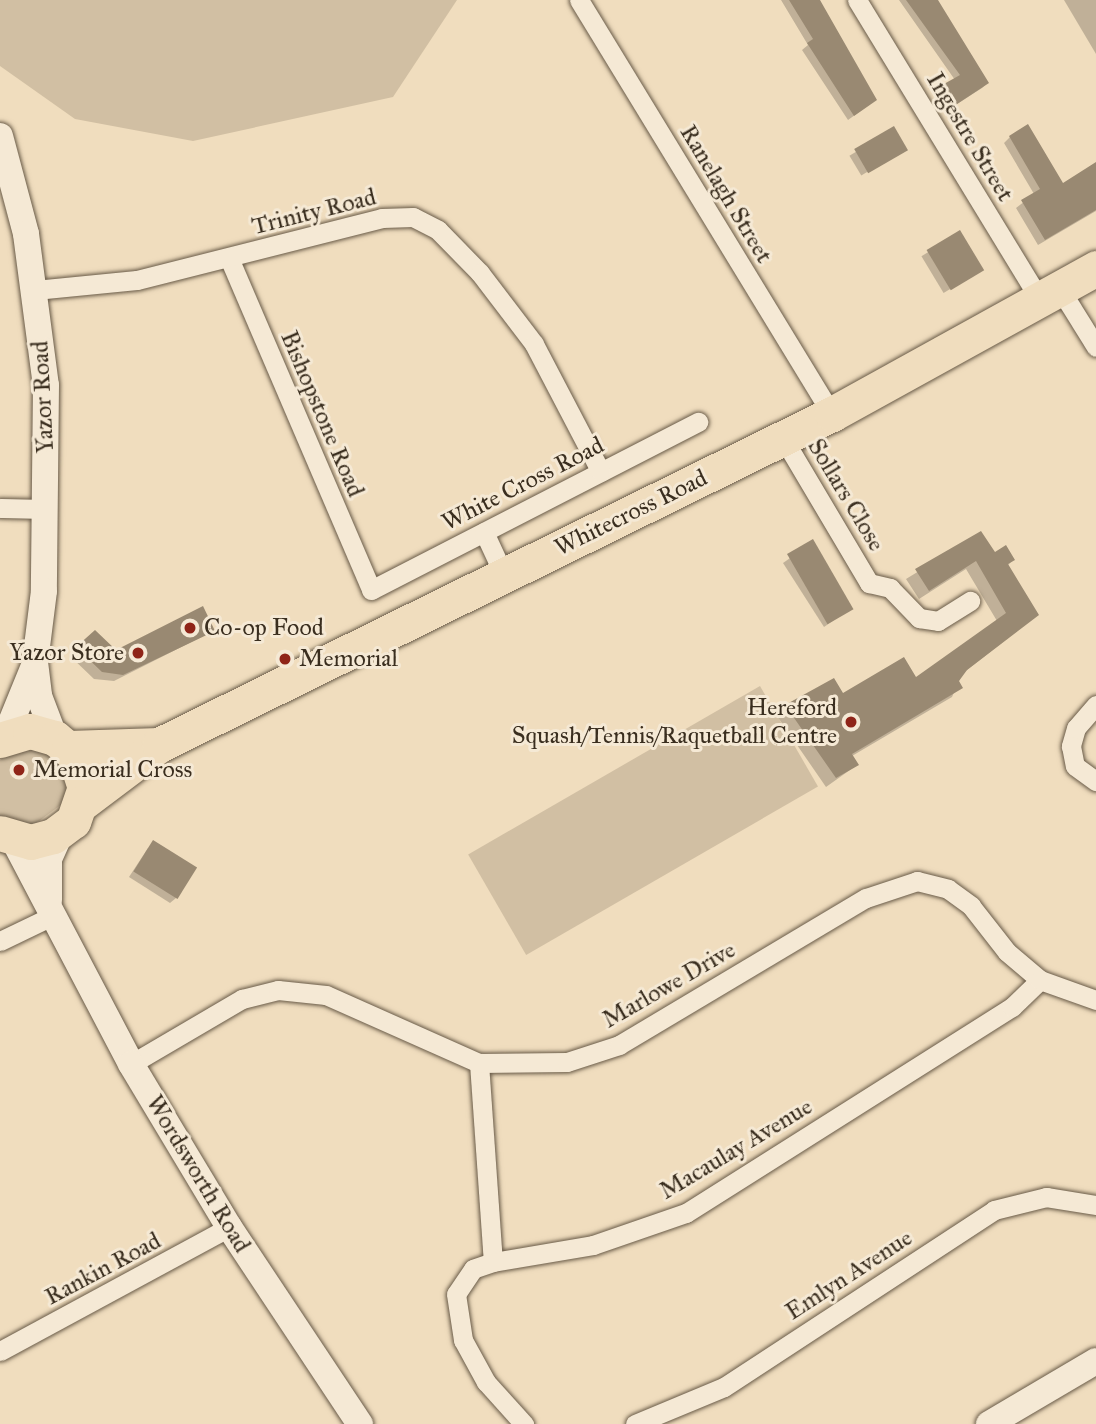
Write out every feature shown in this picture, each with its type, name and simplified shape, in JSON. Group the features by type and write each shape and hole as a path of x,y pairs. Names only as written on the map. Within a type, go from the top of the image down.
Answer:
{"highway":[{"name":"Whitecross Road","path":"61,832 82,803 159,745 832,414 1096,268"},
{"name":"Whitecross Road","path":"2,738 30,731 62,743 159,745"},
{"path":"62,743 83,775 82,803"},
{"path":"6,838 43,840 61,832"}],"street":[{"name":"Ranelagh Street","path":"579,0 832,414"},
{"name":"Ingestre Street","path":"858,0 1050,294 1096,347"},
{"name":"Yazor Road","path":"0,136 8,184 35,290 46,385 47,509 36,662 39,696 62,743"},
{"name":"Trinity Road","path":"35,290 137,280 382,218 413,217 438,230 534,344 600,472"},
{"name":"Bishopstone Road","path":"229,258 371,590"},
{"name":"White Cross Road","path":"371,590 698,422"},
{"name":"Sollars Close","path":"783,438 869,583 890,588 919,618 938,621 970,601"},
{"path":"0,508 47,509"},
{"path":"484,532 504,575"},
{"name":"Yazor Road","path":"2,738 36,662"},
{"path":"1096,705 1076,728 1072,746 1075,766 1096,781"},
{"name":"Wordsworth Road","path":"52,916 46,880 61,832"},
{"name":"Wordsworth Road","path":"6,838 52,916 131,1064 229,1227 360,1424"},
{"name":"Marlowe Drive","path":"131,1064 242,999 278,990 326,995 479,1063 567,1062 619,1045 866,898 917,881 948,888 971,906 1007,952 1040,980"},
{"path":"0,941 52,916"},
{"path":"1040,980 1096,1000"},
{"name":"Macaulay Avenue","path":"493,1262 593,1245 685,1213 1012,1007 1040,980"},
{"path":"479,1063 493,1262 473,1269 456,1294 463,1340 485,1382 524,1424"},
{"name":"Emlyn Avenue","path":"635,1424 724,1387 994,1210 1046,1197 1096,1205"},
{"name":"Rankin Road","path":"0,1351 229,1227"},
{"path":"989,1424 1096,1361"}],"shaded area":[{"path":"0,0 457,0 393,97 193,141 75,119 0,66"},
{"path":"760,686 818,786 526,955 468,855"},
{"path":"16,746 59,754 69,782 62,804 31,827 0,817 0,760"}],"building":[{"path":"789,0 820,0 877,100 854,116 807,43 813,39"},
{"path":"906,0 938,0 989,83 957,104 944,84 960,75"},
{"path":"1028,124 1063,183 1096,162 1096,210 1045,240 1021,200 1040,189 1009,136"},
{"path":"894,126 908,150 868,173 854,149"},
{"path":"960,230 984,270 951,290 927,250"},
{"path":"981,531 995,552 1006,545 1015,560 1008,564 1039,615 967,670 959,681 963,688 852,754 859,765 836,778 785,705 834,678 843,693 904,657 916,677 1006,613 976,561 929,591 915,569"},
{"path":"813,539 854,609 828,624 787,554"},
{"path":"203,606 215,631 123,675 102,672 76,647 95,630 116,650"},
{"path":"153,840 197,868 177,899 133,871"}],"place":[{"name":"Co-op Food","path":"190,628"},
{"name":"Yazor Store","path":"138,653"},
{"name":"Memorial","path":"285,659"},
{"name":"Hereford Squash/Tennis/Raquetball Centre","path":"851,722"},
{"name":"Memorial Cross","path":"19,770"}]}
